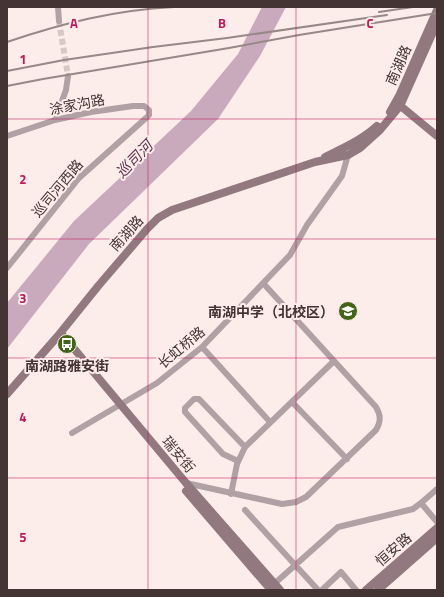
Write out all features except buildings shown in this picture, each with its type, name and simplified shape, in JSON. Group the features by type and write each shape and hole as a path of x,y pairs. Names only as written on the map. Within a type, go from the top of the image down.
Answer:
{"main road":[{"name":"南湖路","path":"315,162 354,143 370,132 399,102 437,10"},
{"name":"南湖路","path":"7,394 59,335 125,254 158,218 180,207 315,162 348,155 360,148 380,130 399,102 437,23"},
{"path":"399,102 437,131"},
{"path":"399,102 437,136"},
{"name":"瑞安街","path":"59,335 118,406 275,588"},
{"name":"瑞安街","path":"118,406 275,588"},
{"name":"恒安路","path":"366,590 437,528"},
{"name":"恒安路","path":"378,590 437,538"}],"street":[{"path":"58,7 60,21"},
{"path":"55,120 66,90 68,76"},
{"name":"涂家沟路","path":"7,136 55,120 91,112 144,106 150,113"},
{"name":"巡司河西路","path":"7,268 79,178 150,113"},
{"name":"长虹桥路","path":"72,432 157,383 202,348 290,255 307,225 334,190 342,176 348,155"},
{"path":"186,483 282,504 296,502 306,497 346,459 376,430 380,422 380,414 376,407 263,283"},
{"path":"202,348 270,422"},
{"path":"231,494 238,461 245,447 334,361"},
{"path":"238,461 223,454 185,412 185,408 194,399 199,398 245,447"},
{"path":"292,402 346,459"},
{"path":"275,588 296,565 338,527 413,509 437,489"},
{"path":"421,503 437,522"},
{"path":"245,510 318,590"},
{"path":"322,590 341,572 356,590"}],"shaded area":[{"path":"262,7 286,7 260,56 218,119 89,244 7,349 7,303 74,221 191,111 238,54"}],"tunnel":[{"path":"59,21 68,76"}],"railway":[{"path":"7,42 89,18 131,11 174,7"},
{"path":"379,12 413,7"},
{"path":"7,86 299,35 437,13"},
{"path":"7,71 64,60 387,15"}],"place":[{"name":"南湖中学（北校区）","path":"348,311"},
{"name":"南湖路雅安街","path":"67,344"}],"water label":[{"name":"巡司河","path":"134,159"}]}
